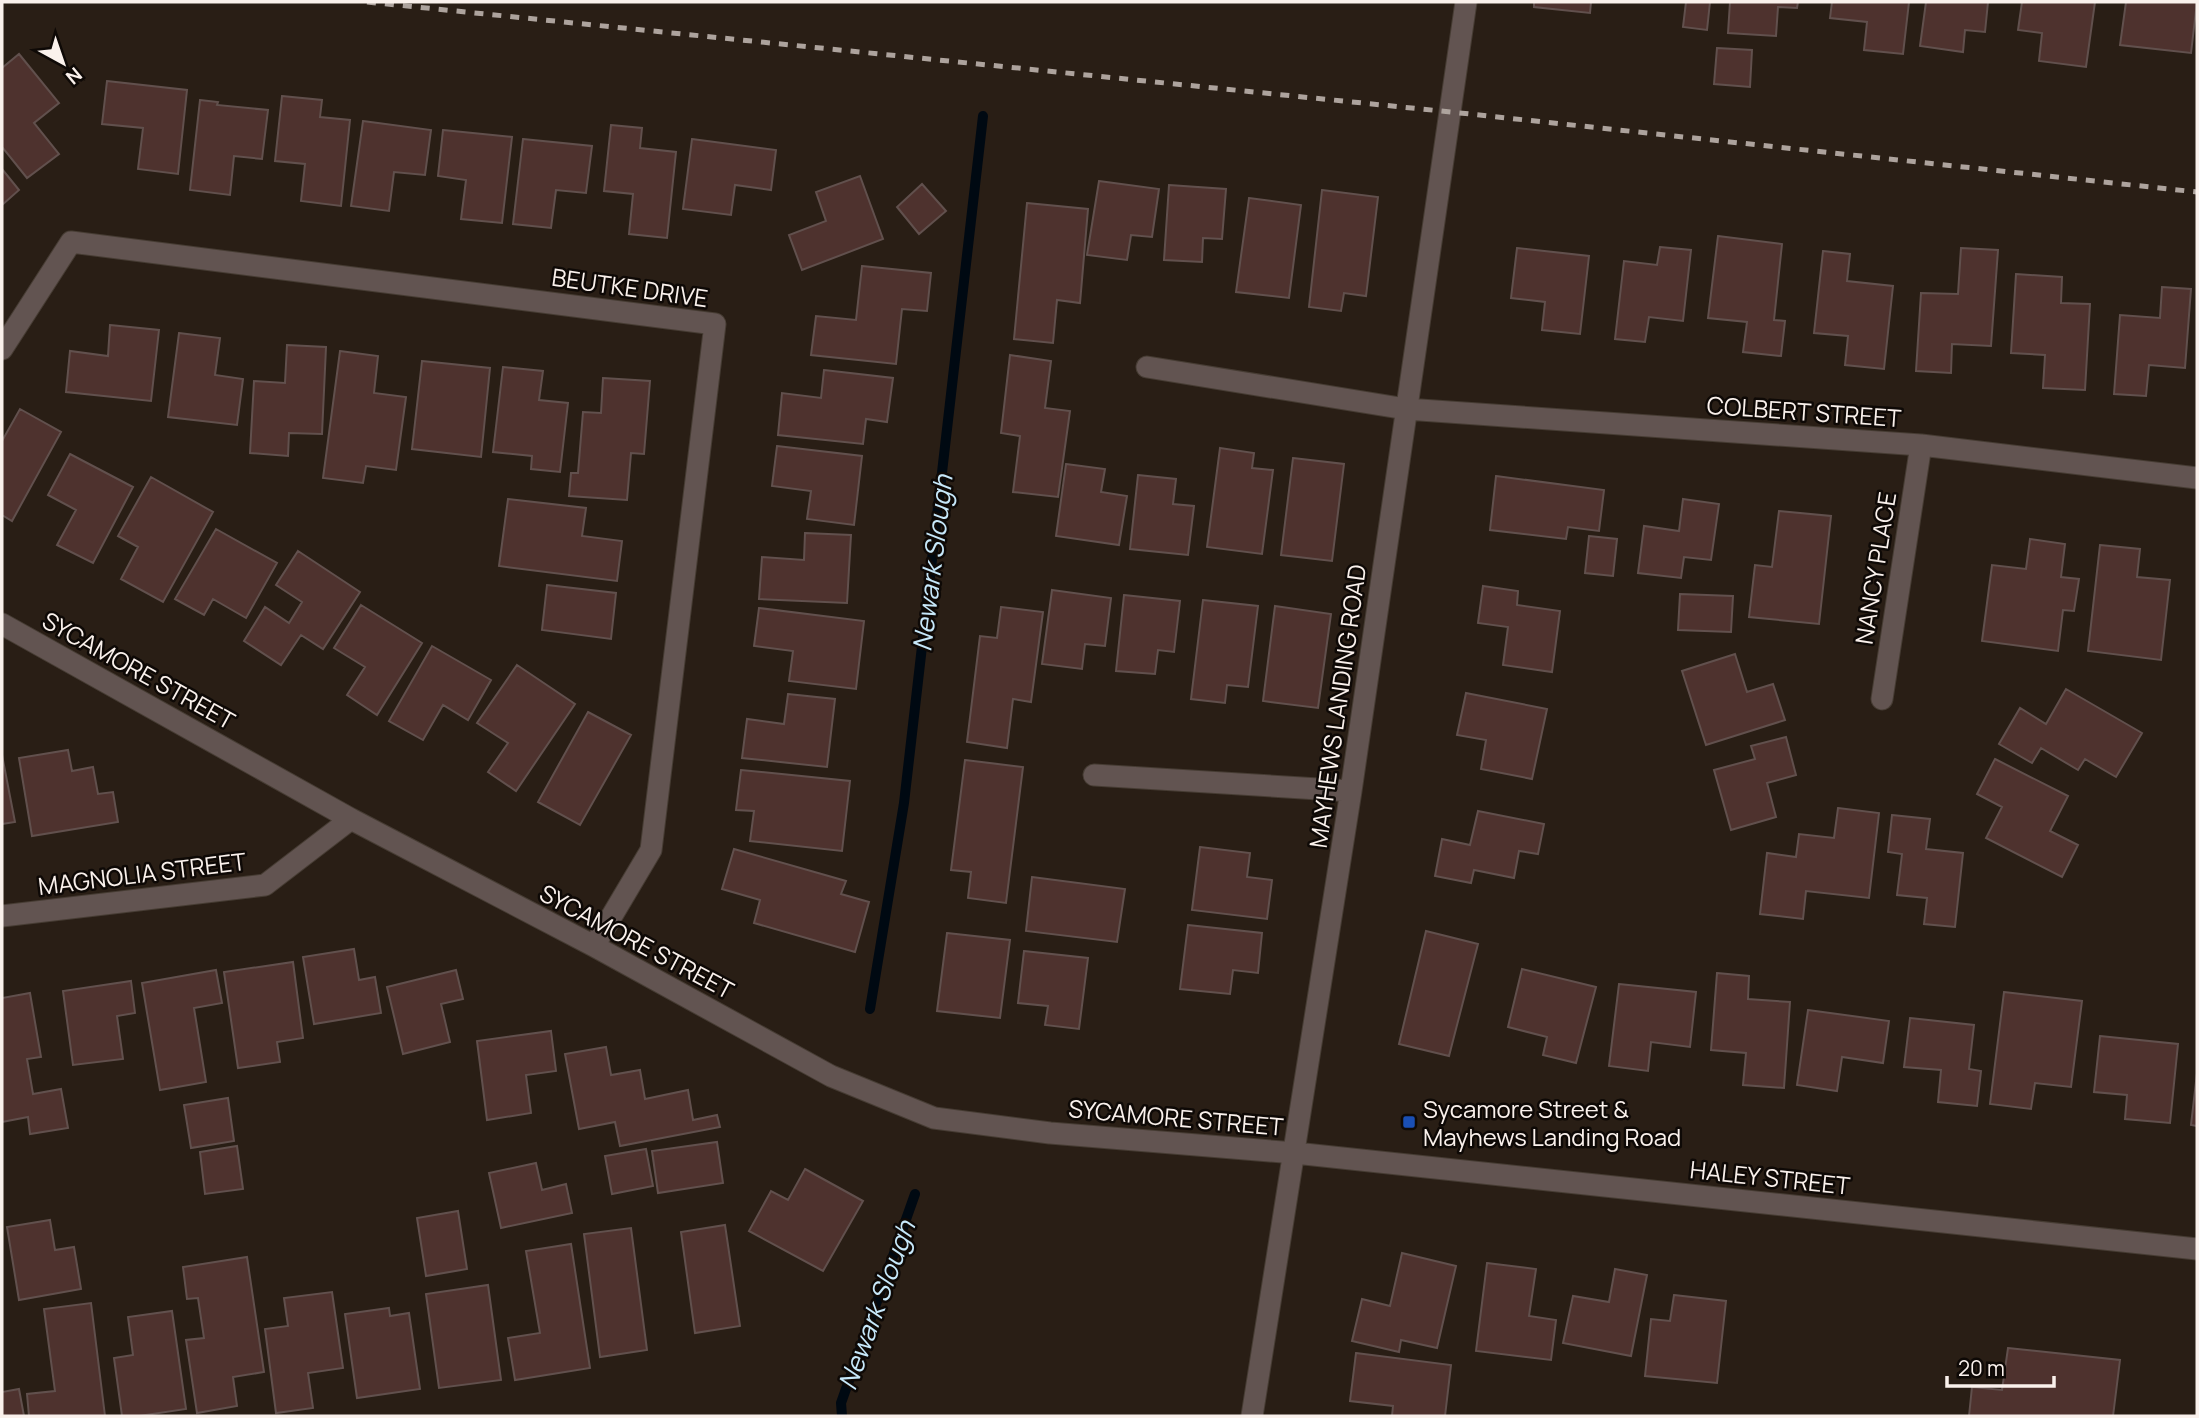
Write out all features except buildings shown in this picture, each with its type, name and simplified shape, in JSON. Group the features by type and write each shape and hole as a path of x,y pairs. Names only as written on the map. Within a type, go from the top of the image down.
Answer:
{"street":[{"name":"MAYHEWS LANDING ROAD","path":"1252,1416 1352,791 1466,2"},
{"name":"BEUTKE DRIVE","path":"2,349 71,242 715,324 651,850 594,946"},
{"name":"COLBERT STREET","path":"1147,367 1406,409 1921,445 2197,478"},
{"name":"NANCY PLACE","path":"1882,699 1921,445"},
{"name":"SYCAMORE STREET","path":"2,624 351,819 594,946 831,1076 934,1118 1050,1133 1295,1153"},
{"path":"1094,775 1352,791"},
{"name":"MAGNOLIA STREET","path":"2,916 265,885 351,819"},
{"name":"HALEY STREET","path":"1295,1153 2197,1249"}],"waterway":[{"name":"Newark Slough","path":"870,1009 904,803 983,116"},
{"name":"Newark Slough","path":"842,1416 841,1403 915,1194"}],"railway":[{"path":"367,2 1451,112 2197,192"}],"place":[{"name":"Sycamore Street & Mayhews Landing Road","path":"1409,1122"}]}
